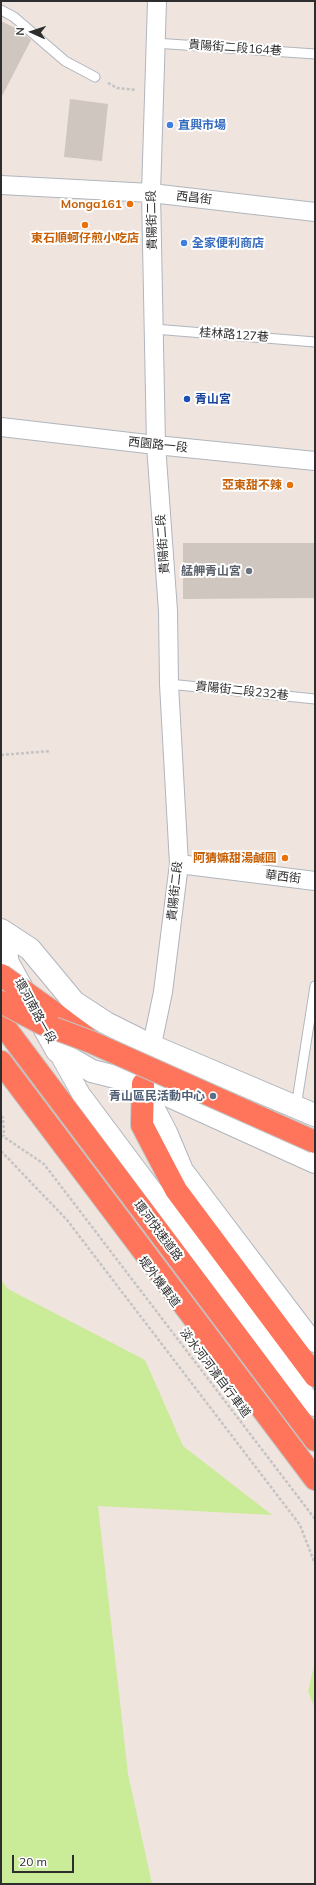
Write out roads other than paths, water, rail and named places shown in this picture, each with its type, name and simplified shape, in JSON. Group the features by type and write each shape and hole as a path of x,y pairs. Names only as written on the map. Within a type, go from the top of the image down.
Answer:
{"highway":[{"path":"1,975 91,1042"},
{"path":"1,1002 43,1024 91,1042 315,1142"},
{"name":"環河快速道路","path":"1,1022 315,1440"},
{"name":"環河快速道路","path":"1,1062 315,1479"},
{"path":"143,1084 142,1125 176,1190 315,1376"}],"street":[{"name":"貴陽街二段","path":"143,1084 163,992 179,864 169,684 168,611 156,445 151,193 157,1"},
{"name":"西昌街","path":"1,185 151,193 315,212"},
{"name":"西園路一段","path":"1,427 156,445 315,461"},
{"name":"華西街","path":"179,864 315,881"},
{"name":"環河南路一段","path":"1,930 30,949 74,1002 106,1023 152,1046 306,1112"},
{"name":"環河南路一段","path":"1,930 8,963 57,1051 92,1071 143,1084 315,1162"},
{"path":"57,1051 81,1094 315,1407"},
{"name":"堤外機車道","path":"1,1074 64,1154 315,1492"},
{"path":"143,1084 168,1132 184,1170 315,1343"}],"lane":[{"path":"1,10 14,17 65,61 95,77"},
{"name":"貴陽街二段164巷","path":"156,43 315,54"},
{"name":"桂林路127巷","path":"154,329 315,342"},
{"name":"貴陽街二段232巷","path":"169,684 315,699"},
{"path":"306,1112 315,986"}],"place":[{"name":"直興市場","path":"170,125"},
{"name":"Monga161","path":"130,204"},
{"name":"東石順蚵仔煎小吃店","path":"85,225"},
{"name":"全家便利商店","path":"184,243"},
{"name":"青山宮","path":"187,399"},
{"name":"亞東甜不辣","path":"290,485"},
{"name":"艋舺青山宮","path":"249,571"},
{"name":"阿猜嫲甜湯鹹圓","path":"285,858"},
{"name":"青山區民活動中心","path":"213,1096"}]}
